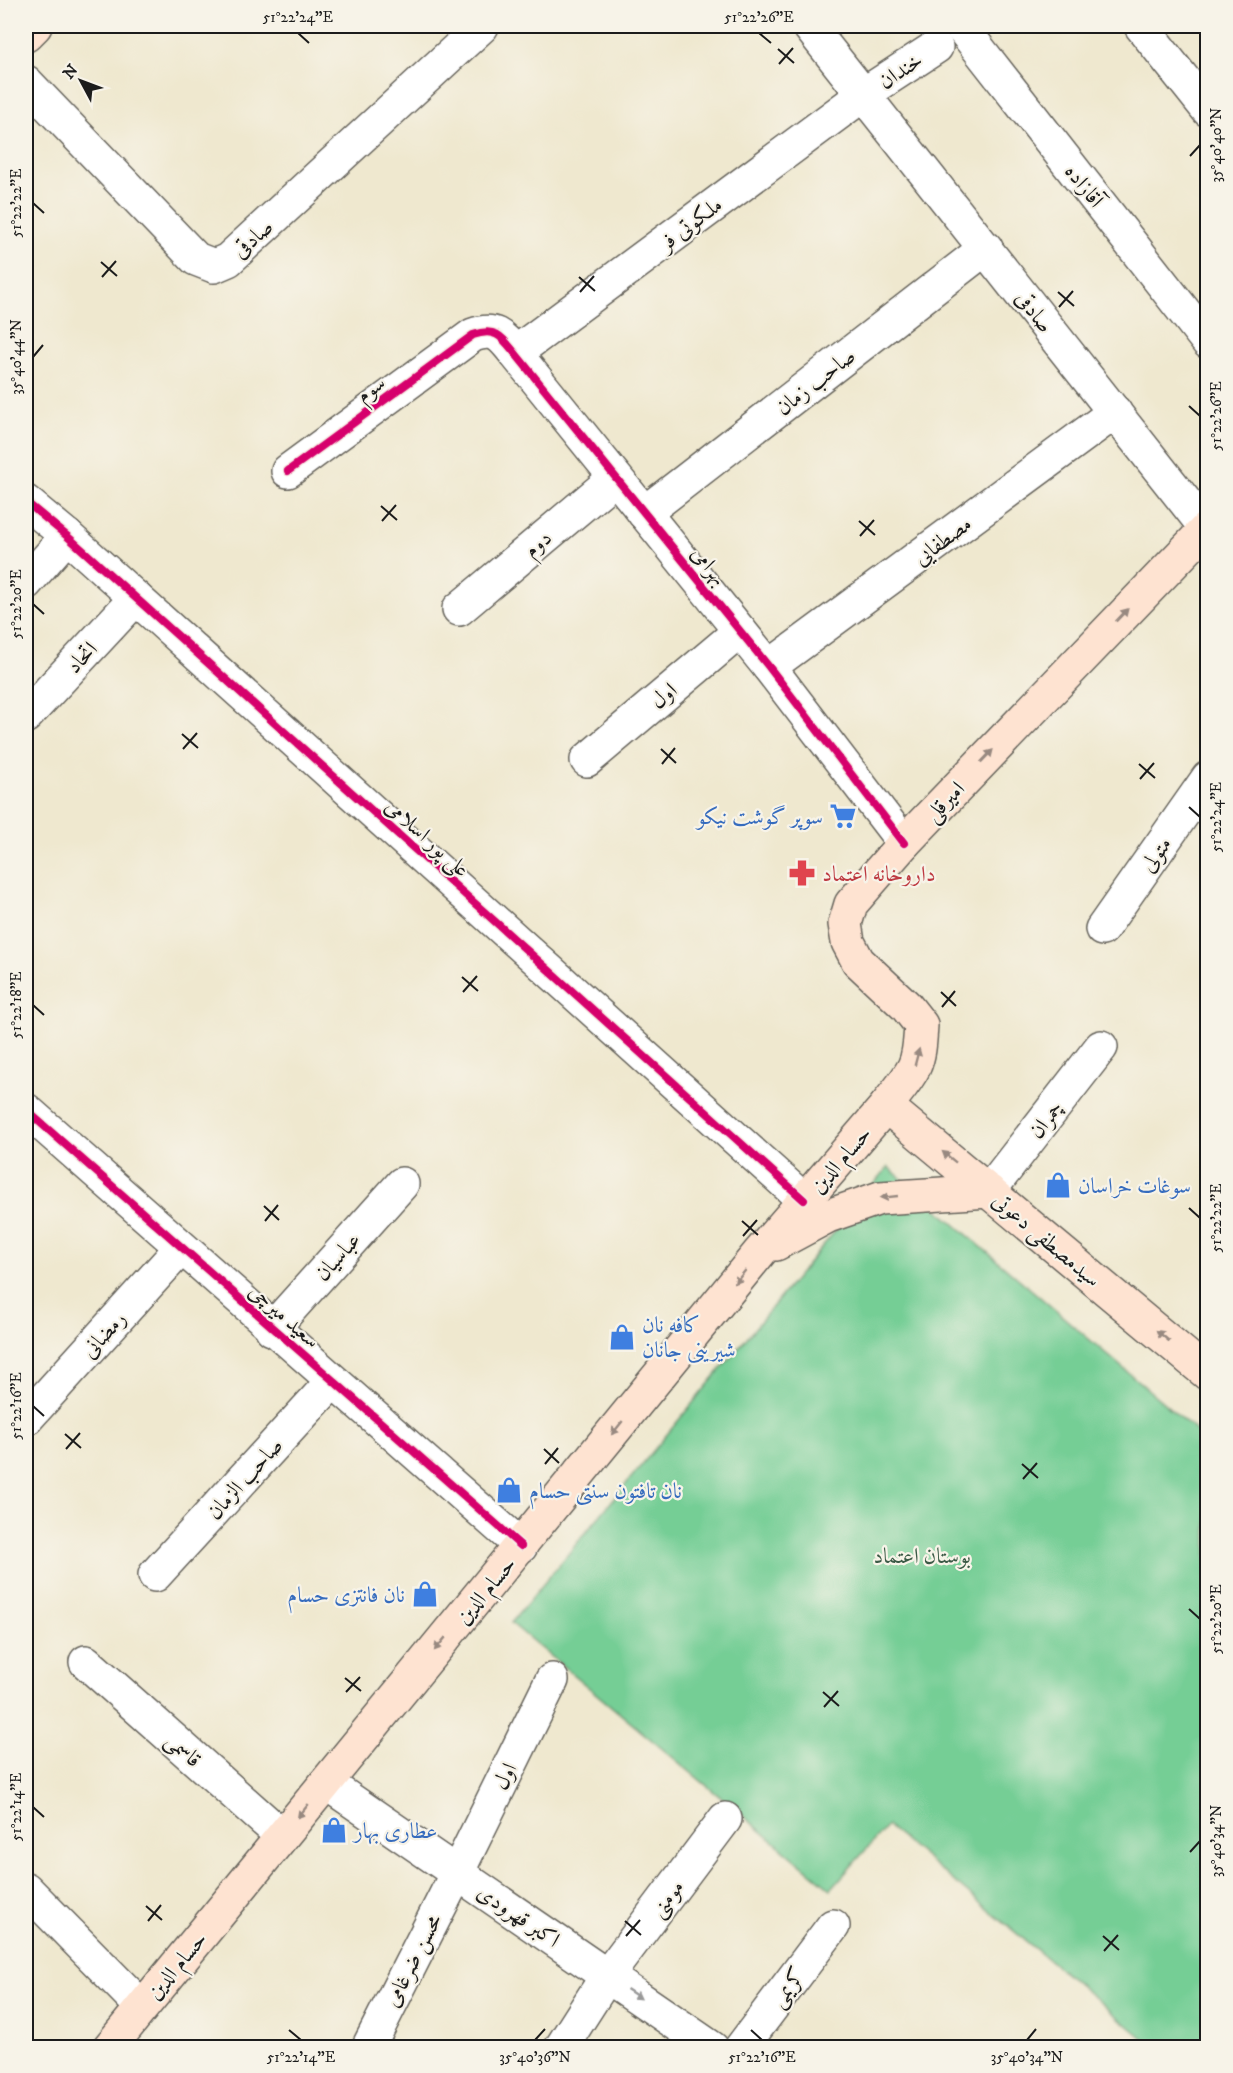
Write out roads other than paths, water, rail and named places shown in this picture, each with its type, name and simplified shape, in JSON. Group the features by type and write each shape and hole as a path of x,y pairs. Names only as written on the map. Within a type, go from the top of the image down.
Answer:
{"main road":[{"path":"26,35 35,26"},
{"name":"امیرقلی","path":"886,1106 914,1067 920,1045 921,1025 906,1006 858,961 848,942 845,924 851,904 904,843 1207,527"},
{"name":"حسام الدین","path":"109,2048 141,2006 521,1546 760,1252 886,1106"},
{"name":"سیدمصطفی دعوتی","path":"886,1106 1208,1374"},
{"path":"760,1252 828,1216 880,1198 944,1192 989,1191"}],"street":[{"name":"صادقی","path":"26,82 196,259 214,266 228,260 482,26"},
{"name":"صادقی","path":"809,26 1207,527"},
{"path":"1141,26 1208,110"},
{"name":"آقازاده","path":"963,29 1208,342"},
{"name":"خندان","path":"864,93 936,47"},
{"name":"ملکوتی فر","path":"515,353 864,93"},
{"name":"صاحب زمان","path":"644,513 986,249"},
{"name":"بهرامی","path":"474,335 484,331 494,332 515,353 769,667 904,843"},
{"name":"سوم","path":"288,471 474,335"},
{"name":"مصطفایی","path":"769,667 1114,412"},
{"name":"دوم","path":"459,609 615,478"},
{"name":"علی پور اسلامی","path":"26,502 67,536 804,1200"},
{"path":"26,583 67,536"},
{"name":"اتحاد","path":"26,716 136,598"},
{"name":"اول","path":"586,760 740,631"},
{"name":"متولی","path":"1102,929 1208,778"},
{"name":"چمران","path":"989,1191 1101,1047"},
{"name":"سعید میرچی","path":"28,1119 181,1248 521,1546"},
{"name":"عباسیان","path":"272,1329 402,1184"},
{"name":"رمضانی","path":"26,1419 181,1248"},
{"name":"صاحب الزمان","path":"155,1575 332,1382"},
{"name":"قاسمی","path":"86,1662 282,1836"},
{"name":"اول","path":"457,1873 552,1680"},
{"name":"اکبر قهرودی","path":"326,1783 712,2048"},
{"name":"مومنی","path":"561,2048 607,1976 725,1820"},
{"name":"محسن ضرغامی","path":"368,2048 457,1873"},
{"path":"26,1890 141,2006"},
{"name":"کریمی","path":"741,2048 833,1926"}],"place":[{"name":"سوپر گوشت نیکو","path":"843,816"},
{"name":"داروخانه اعتماد","path":"802,873"},
{"name":"سوغات خراسان","path":"1058,1185"},
{"name":"کافه نان شیرینی جانان","path":"622,1337"},
{"name":"نان تافتون سنتی حسام","path":"509,1490"},
{"name":"نان فانتزی حسام","path":"425,1594"},
{"name":"عطاری بهار","path":"334,1830"}],"park label":[{"name":"بوستان اعتماد","path":"922,1555"}]}
